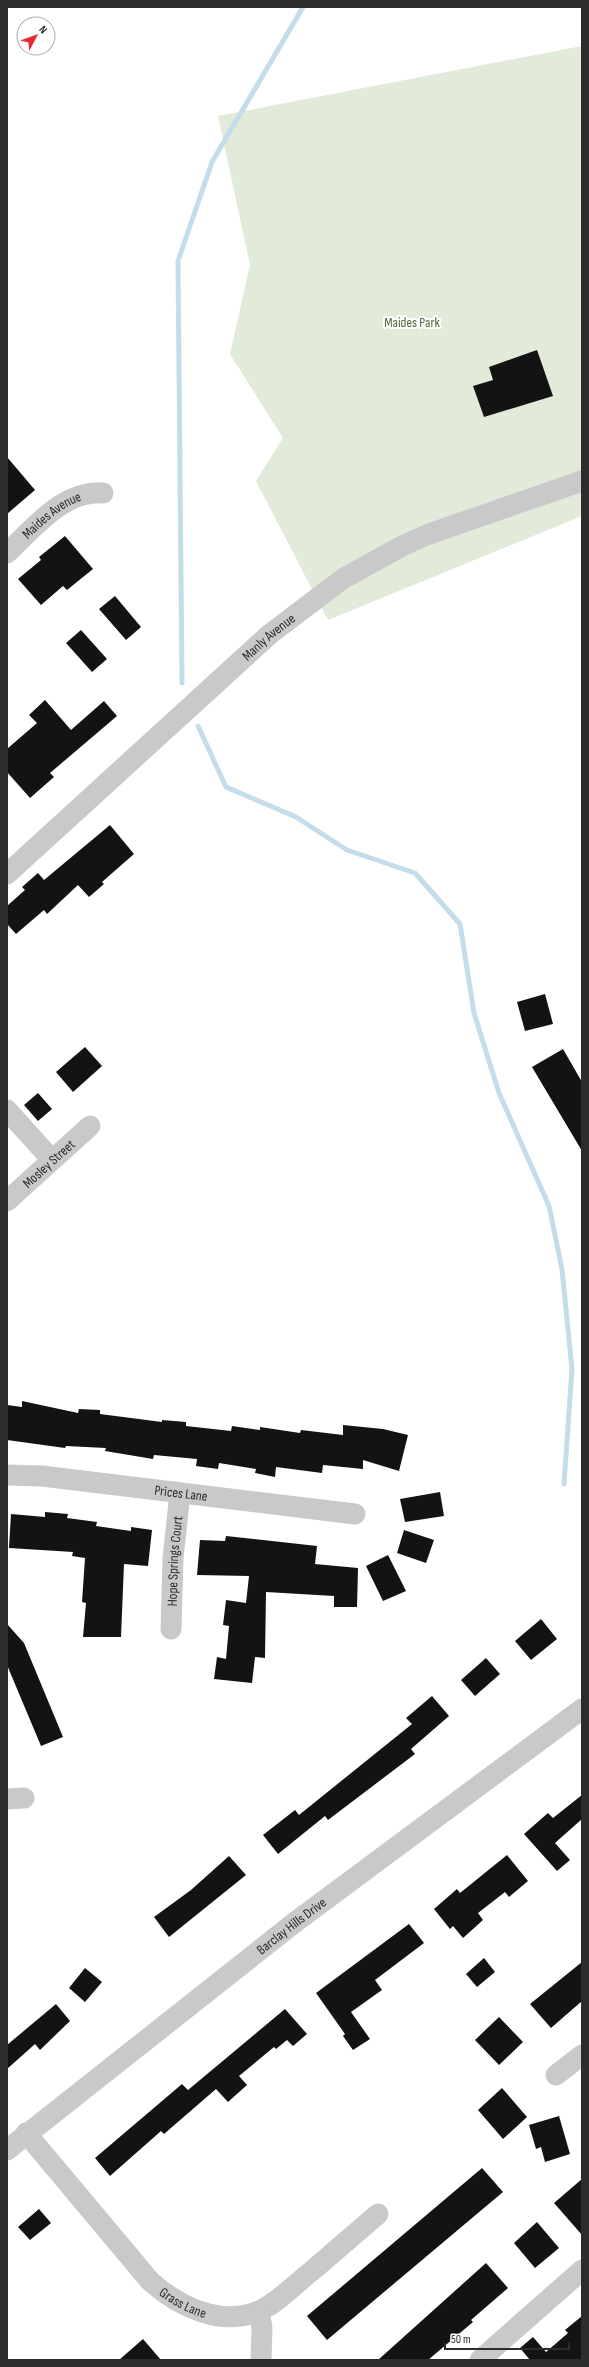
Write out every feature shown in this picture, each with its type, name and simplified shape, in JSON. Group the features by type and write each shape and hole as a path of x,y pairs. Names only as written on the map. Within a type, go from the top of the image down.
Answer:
{"street":[{"name":"Manly Avenue","path":"7,874 270,634 344,578 404,545 429,534 582,482"},
{"name":"Maides Avenue","path":"7,552 59,504 86,494 103,493"},
{"path":"7,1110 52,1160"},
{"name":"Mosley Street","path":"7,1201 90,1126"},
{"name":"Prices Lane","path":"7,1475 42,1476 355,1514"},
{"name":"Hope Springs Court","path":"171,1629 173,1558 180,1493"},
{"name":"Barclay Hills Drive","path":"7,2150 26,2133 294,1923 582,1709"},
{"path":"556,2075 582,2055"},
{"name":"Grass Lane","path":"26,2133 150,2281 168,2297 190,2309 214,2315 236,2317 259,2311 293,2286 378,2214"},
{"path":"480,2360 582,2270"},
{"path":"259,2311 262,2328 261,2360"}],"green space":[{"name":"Maides Park","path":"582,46 582,516 328,620 256,481 283,438 230,354 250,265 218,116"}],"building":[{"path":"537,350 553,396 484,417 473,386 493,380 489,367"},
{"path":"7,457 35,490 7,514"},
{"path":"65,536 93,569 67,590 63,586 41,605 18,579 41,560 39,557"},
{"path":"115,596 141,627 126,640 99,609"},
{"path":"81,630 107,659 92,672 66,643"},
{"path":"45,700 71,730 104,701 117,716 50,773 54,777 30,798 7,772 7,749 37,723 29,715"},
{"path":"110,825 134,854 102,882 104,884 89,897 78,885 47,914 44,910 16,934 7,924 7,906 25,890 22,887 38,873 44,880"},
{"path":"545,994 553,1024 525,1031 517,1002"},
{"path":"85,1047 102,1066 73,1092 56,1072"},
{"path":"563,1049 582,1082 582,1151 532,1067"},
{"path":"38,1093 52,1109 38,1121 24,1105"},
{"path":"22,1401 78,1413 79,1409 100,1410 100,1414 162,1422 162,1420 186,1422 186,1426 231,1431 232,1426 260,1430 260,1427 300,1433 301,1430 343,1435 343,1425 383,1429 408,1435 399,1471 363,1460 363,1469 323,1465 322,1473 276,1467 275,1477 255,1473 256,1469 219,1463 218,1469 196,1466 197,1459 154,1455 153,1459 105,1451 106,1448 66,1446 65,1448 7,1440 7,1405 22,1407"},
{"path":"440,1492 444,1516 405,1522 400,1499"},
{"path":"45,1512 68,1514 67,1518 97,1522 96,1526 131,1531 131,1527 152,1530 148,1566 124,1564 121,1637 83,1637 86,1603 82,1602 85,1558 72,1556 73,1552 9,1548 11,1514 45,1517"},
{"path":"404,1530 434,1540 426,1563 397,1553"},
{"path":"226,1536 317,1546 315,1564 358,1568 357,1607 334,1607 334,1596 266,1592 265,1658 255,1657 252,1683 214,1679 217,1657 226,1659 229,1626 223,1625 226,1600 246,1603 249,1576 197,1575 200,1540 225,1541"},
{"path":"388,1555 406,1591 383,1601 366,1566"},
{"path":"541,1619 557,1639 531,1660 515,1641"},
{"path":"7,1624 24,1643 63,1737 41,1746 7,1665"},
{"path":"486,1658 500,1674 475,1696 461,1680"},
{"path":"432,1696 449,1716 411,1749 415,1754 328,1820 325,1816 278,1854 263,1835 295,1810 299,1815 412,1724 406,1718"},
{"path":"582,1795 582,1819 555,1843 570,1860 557,1871 524,1834 548,1813 553,1818"},
{"path":"507,1855 528,1881 509,1897 505,1892 478,1913 483,1920 463,1938 453,1926 450,1929 434,1909 457,1889 460,1893"},
{"path":"229,1856 246,1875 169,1937 154,1917 191,1890"},
{"path":"409,1924 424,1943 375,1980 382,1990 351,2012 370,2039 353,2050 343,2036 345,2034 316,1993"},
{"path":"484,1958 495,1972 477,1987 466,1974"},
{"path":"582,1962 582,2001 551,2028 530,2004"},
{"path":"85,1968 102,1982 85,2002 69,1988"},
{"path":"56,2004 70,2021 40,2050 35,2044 7,2069 7,2045"},
{"path":"285,2009 307,2034 293,2046 287,2040 276,2049 274,2047 239,2076 247,2085 228,2102 216,2089 164,2134 161,2131 110,2176 95,2158 182,2084 188,2090"},
{"path":"499,2017 523,2042 499,2065 475,2040"},
{"path":"502,2088 527,2117 503,2139 478,2110"},
{"path":"559,2116 570,2154 545,2162 541,2147 536,2149 529,2125"},
{"path":"482,2168 503,2192 327,2340 307,2316"},
{"path":"582,2179 582,2235 554,2203"},
{"path":"39,2209 51,2223 30,2240 18,2227"},
{"path":"537,2222 559,2248 535,2268 514,2243"},
{"path":"486,2263 508,2288 471,2320 473,2322 428,2360 378,2360"},
{"path":"582,2316 582,2360 530,2360 520,2348 533,2337 546,2352 568,2333 565,2330"},
{"path":"143,2339 161,2360 119,2360"}],"waterway":[{"path":"182,683 178,261 212,162 303,7"},
{"path":"198,726 226,787 296,817 347,850 415,873 460,924 474,1013 499,1093 549,1206 562,1269 572,1369 564,1484"}]}
